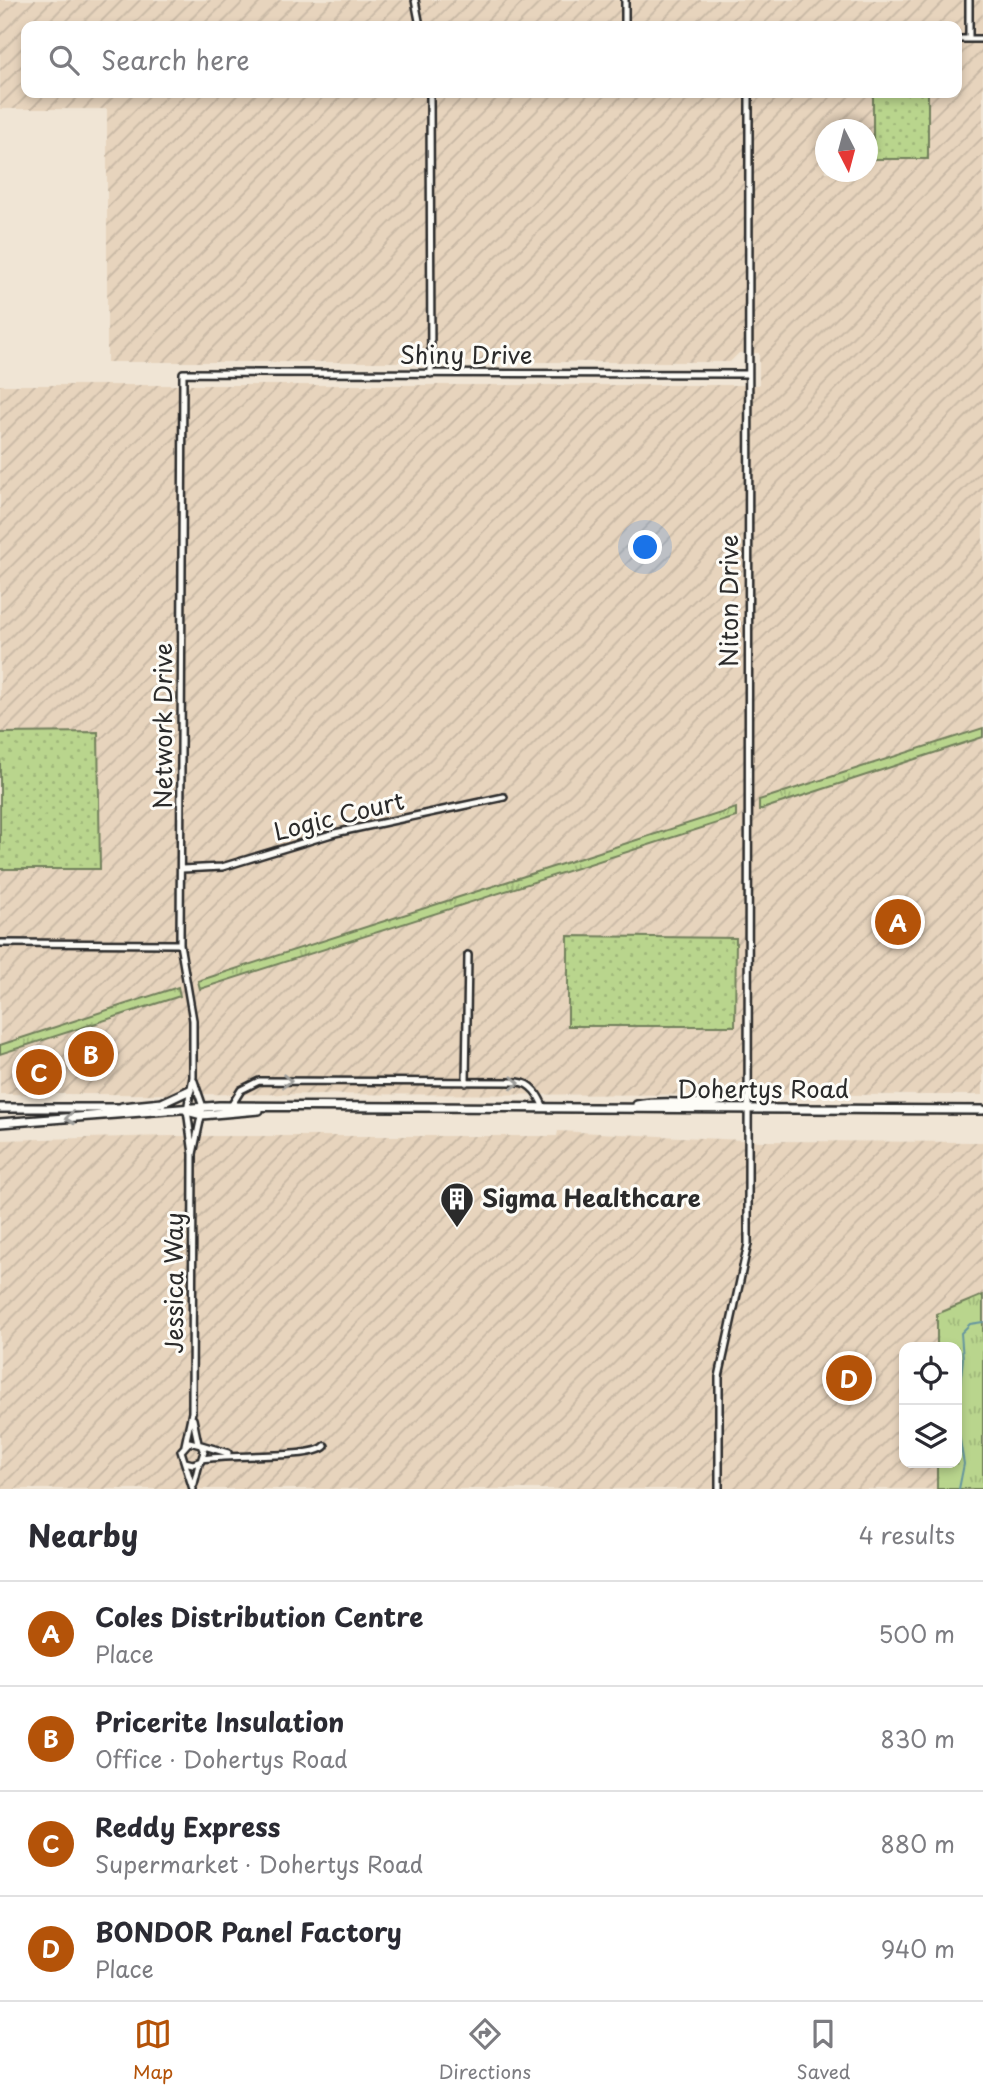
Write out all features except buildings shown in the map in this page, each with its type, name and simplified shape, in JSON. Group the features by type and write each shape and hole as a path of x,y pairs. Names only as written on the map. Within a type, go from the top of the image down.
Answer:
{"main road":[{"path":"622,1108 646,1103 715,1104 730,1101 747,1089"},
{"path":"118,1107 162,1103 190,1090"},
{"name":"Dohertys Road","path":"203,1111 230,1106 983,1110"},
{"name":"Dohertys Road","path":"0,1108 118,1107 138,1110"},
{"name":"Dohertys Road","path":"0,1123 138,1110 203,1111 278,1107"}],"street":[{"path":"415,0 419,21"},
{"path":"625,0 625,21"},
{"path":"969,0 969,39"},
{"path":"962,39 983,39"},
{"path":"430,98 431,374"},
{"name":"Niton Drive","path":"719,1489 719,1377 748,1244 749,98"},
{"name":"Shiny Drive","path":"183,373 748,374"},
{"name":"Network Drive","path":"183,373 180,944 192,1012 193,1077 187,1110"},
{"name":"Logic Court","path":"182,869 222,867 335,833 504,797"},
{"path":"0,943 180,944"},
{"path":"466,1083 468,955"},
{"name":"Network Drive","path":"193,1077 203,1111"},
{"path":"230,1106 241,1090 259,1081 525,1083 540,1097 544,1108"},
{"name":"Jessica Way","path":"185,1445 192,1412 193,1154 187,1110"},
{"name":"Jessica Way","path":"193,1154 203,1111"},
{"name":"Jessica Way","path":"192,1412 200,1445"},
{"path":"193,1489 181,1453 185,1445 200,1445 234,1454"},
{"path":"193,1489 201,1460 200,1445"},
{"path":"185,1462 193,1464 234,1454 312,1454 325,1446"}],"shaded area":[{"path":"0,0 983,0 983,1095 0,1094 0,869 100,869 98,732 0,733 0,385 759,385 759,353 739,353 730,362 107,362 107,109 0,109"},
{"path":"558,1131 762,1141 983,1142 983,1489 0,1489 0,1140 171,1136 557,1136"}],"green space":[{"path":"873,98 928,98 928,159 878,159 878,119 873,119"},
{"path":"983,728 983,737 759,810 759,800"},
{"path":"98,732 100,869 0,869 0,733"},
{"path":"736,808 736,817 200,989 198,981"},
{"path":"568,936 736,938 735,1026 568,1026"},
{"path":"178,987 180,996 0,1054 0,1045"},
{"path":"983,1295 983,1489 937,1489 937,1468 962,1468 962,1342 937,1342 937,1314"}],"waterway":[{"path":"958,1405 963,1359 961,1333 970,1324 983,1322"},
{"path":"959,1489 964,1464 962,1452"}],"place":[{"name":"Coles Distribution Centre","path":"898,922"},
{"name":"Pricerite Insulation","path":"91,1054"},
{"name":"Reddy Express","path":"39,1072"},
{"name":"Sigma Healthcare","path":"457,1229"},
{"name":"BONDOR Panel Factory","path":"849,1378"}]}
